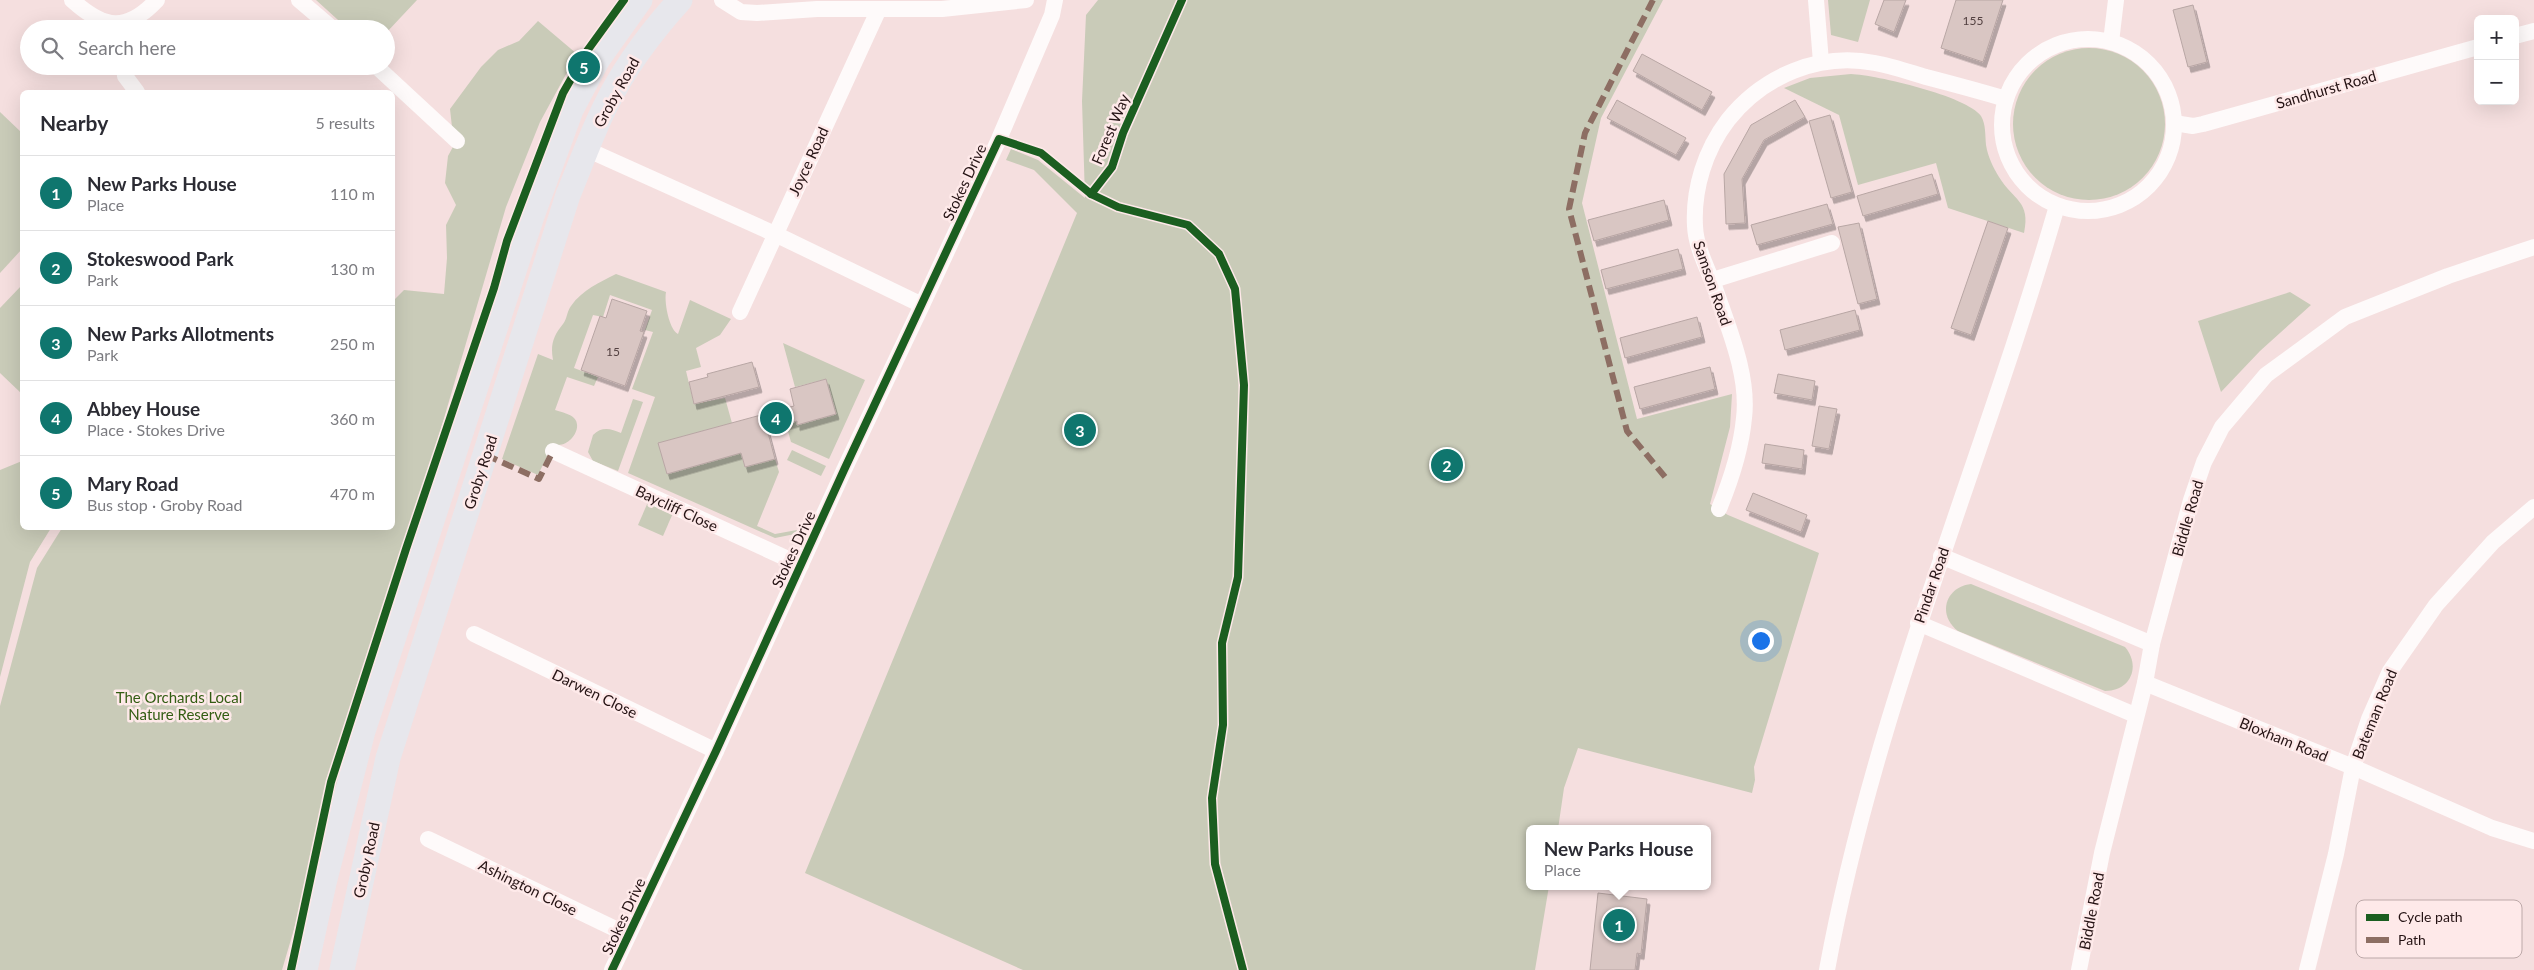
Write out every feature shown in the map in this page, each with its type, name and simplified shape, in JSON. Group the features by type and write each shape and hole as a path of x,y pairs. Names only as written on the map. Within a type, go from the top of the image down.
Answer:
{"main road":[{"name":"Groby Road","path":"306,970 324,883 363,731 532,216 570,110 598,59 640,0"},
{"name":"Groby Road","path":"342,970 388,758 568,195 605,106 630,65 662,19 680,0"}],"street":[{"path":"72,0 99,20"},
{"path":"134,20 157,0"},
{"path":"298,0 322,20"},
{"path":"722,0 741,12 758,13 817,10 942,9 1026,0"},
{"name":"Stokes Drive","path":"612,970 716,751 800,565 999,139 1052,15 1055,0"},
{"path":"1816,0 1821,62"},
{"path":"2111,42 2116,0"},
{"name":"Joyce Road","path":"740,312 878,11"},
{"path":"2519,35 2534,31"},
{"path":"2085,39 2111,42 2131,51 2149,64 2162,81 2171,101 2174,123 2172,147 2162,169 2141,193 2128,202 2105,210 2081,212 2057,206 2038,196 2022,181 2010,163 2003,142 2002,120 2006,99 2018,75 2036,56 2059,44 2068,42 2085,39"},
{"name":"Sandhurst Road","path":"2174,123 2193,126 2203,124 2474,48"},
{"name":"Samson Road","path":"1719,509 1739,449 1745,417 1742,380 1731,333 1713,280 1701,253 1695,227 1700,180 1715,140 1739,106 1758,90 1778,77 1821,62 1874,63 2006,99"},
{"path":"125,75 136,90"},
{"path":"386,75 457,141"},
{"path":"586,149 775,234 922,305"},
{"name":"Pindar Road","path":"1827,970 1864,807 1918,623 1985,429 2057,206"},
{"path":"1713,280 1832,243"},
{"name":"Biddle Road","path":"2079,970 2102,853 2135,715 2145,683 2152,644 2204,462 2222,427 2266,375 2345,317 2448,276 2534,247"},
{"name":"Baycliff Close","path":"552,451 800,565"},
{"name":"Bateman Road","path":"2307,970 2336,854 2353,767 2369,719 2390,670 2436,605 2493,542 2534,506"},
{"path":"1941,556 2152,644"},
{"path":"1918,623 2135,715"},
{"name":"Darwen Close","path":"474,634 716,751"},
{"name":"Bloxham Road","path":"2145,683 2353,767 2492,828 2534,841"},
{"name":"Ashington Close","path":"428,840 628,935"}],"green space":[{"path":"316,0 417,0 395,23 395,20 338,20"},
{"path":"1098,0 1663,0 1601,118 1582,203 1637,419 1732,394 1730,427 1710,504 1728,515 1819,553 1754,767 1755,780 1752,793 1578,748 1564,788 1559,825 1526,825 1526,890 1548,890 1535,970 1023,970 805,873 1077,213 1034,170 1006,160 1011,149 1038,160 1085,198 1082,101 1086,15"},
{"path":"1828,0 1870,0 1858,42 1831,35"},
{"name":"The Orchards Local Nature Reserve","path":"538,21 577,54 540,122 506,207 282,970 0,970 0,706 37,568 61,530 395,530 395,299 404,290 444,294 447,258 446,225 456,205 445,183 448,156 460,134 452,127 450,109 481,67 498,50 519,41"},
{"path":"2089,48 2118,54 2131,61 2142,71 2152,82 2159,95 2165,124 2159,153 2152,166 2142,177 2131,187 2118,194 2089,200 2060,194 2047,187 2036,177 2026,166 2019,153 2013,124 2019,95 2026,82 2036,71 2047,61 2060,54"},
{"path":"1851,74 1899,82 1940,94 1972,108 1981,116 1985,126 1989,158 2004,185 2023,207 2026,222 2024,233 1948,208 1936,163 1858,185 1839,115 1784,88 1810,78"},
{"path":"0,112 20,131 20,251 0,273"},
{"path":"616,274 666,292 668,315 672,327 678,334 690,300 731,319 720,335 696,348 701,367 686,371 694,404 725,398 732,423 659,443 667,474 741,453 745,467 775,459 779,472 757,526 775,534 797,530 795,534 775,538 628,473 655,397 632,389 653,332 645,330 652,310 610,295 603,317 593,315 574,368 598,377 594,386 567,377 555,410 568,414 577,422 576,432 573,437 564,444 553,444 538,475 502,459 538,354 553,360 552,349 554,340 575,300 598,283"},
{"path":"20,287 20,392 0,373 0,308"},
{"path":"2290,292 2311,305 2260,351 2221,392 2198,321"},
{"path":"783,343 865,380 829,459 791,442 786,424 797,421 798,425 836,414 826,379 795,387"},
{"path":"633,399 643,402 618,471 593,461 588,452 593,435 603,429 621,433"},
{"path":"792,450 826,466 821,476 787,460"},
{"path":"20,462 20,530 50,530 30,562 0,677 0,470"},
{"path":"648,502 673,513 663,536 638,525"},
{"path":"1971,584 2125,647 2130,654 2132,662 2131,676 2121,687 2105,691 1958,631 1951,625 1946,610 1947,603 1955,590"}],"building":[{"path":"1884,0 1906,0 1894,32 1875,24"},
{"path":"1956,0 2003,0 1983,62 1941,48"},
{"path":"2193,5 2207,62 2188,67 2173,10"},
{"path":"1642,54 1712,92 1702,110 1633,71"},
{"path":"1617,100 1686,138 1676,155 1607,118"},
{"path":"1795,100 1805,117 1764,140 1742,179 1745,223 1726,224 1724,174 1751,125"},
{"path":"1830,115 1852,192 1831,198 1809,121"},
{"path":"1932,174 1938,194 1863,216 1857,196"},
{"path":"1664,200 1669,220 1594,241 1588,220"},
{"path":"1827,204 1833,224 1757,245 1751,225"},
{"path":"1988,221 2008,228 1971,335 1951,328"},
{"path":"1859,223 1877,299 1858,304 1838,227"},
{"path":"1678,249 1683,269 1606,289 1601,270"},
{"path":"612,299 647,311 640,331 644,332 625,386 581,370 600,316 606,318"},
{"path":"1855,310 1860,330 1785,350 1780,330"},
{"path":"1697,317 1702,337 1625,358 1620,338"},
{"path":"752,362 759,387 694,404 689,382 708,377 707,374"},
{"path":"1710,367 1715,389 1640,409 1634,387"},
{"path":"1778,374 1815,381 1812,400 1774,393"},
{"path":"826,379 836,414 797,425 797,421 767,429 775,459 745,467 741,453 667,474 658,443 794,406 790,389"},
{"path":"1819,406 1837,409 1829,449 1812,446"},
{"path":"1765,444 1804,450 1802,469 1762,463"},
{"path":"1753,493 1807,515 1801,532 1746,510"},
{"path":"1598,893 1647,899 1641,954 1637,953 1635,970 1590,970"}],"marked path":[{"path":"1653,0 1585,133 1569,209 1627,431 1666,478"},
{"path":"486,455 539,479 553,451"}],"cycle path":[{"path":"291,970 331,782 406,549 494,288 507,241 563,93 587,51 624,0"},
{"name":"Forest Way","path":"1091,194 1112,167 1123,133 1182,0"},
{"path":"612,970 716,751 844,470 999,139 1041,153 1091,194 1118,207 1188,225 1219,254 1235,289 1244,385 1238,577 1222,643 1223,725 1212,798 1215,864 1243,970"}],"place":[{"name":"Mary Road","path":"584,67"},
{"name":"Abbey House","path":"776,418"},
{"name":"New Parks Allotments","path":"1080,430"},
{"name":"Stokeswood Park","path":"1447,465"},
{"name":"New Parks House","path":"1619,925"}]}
